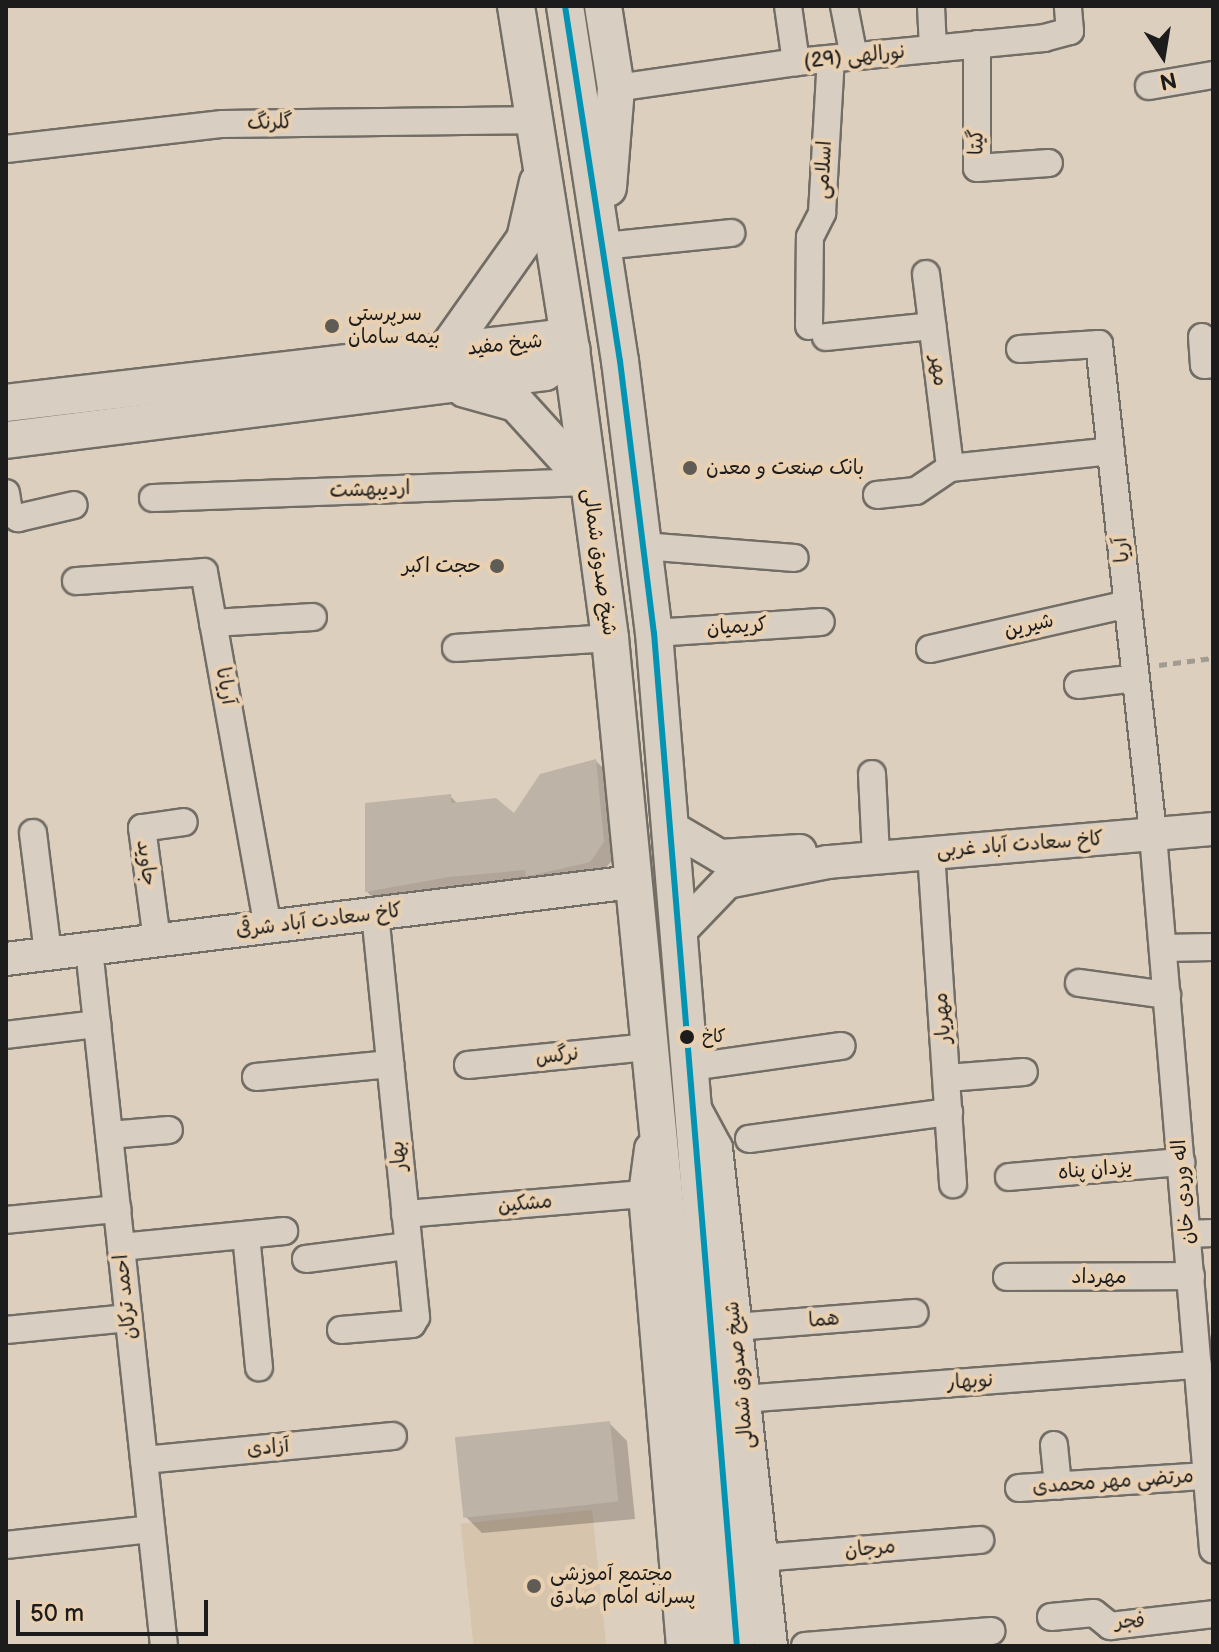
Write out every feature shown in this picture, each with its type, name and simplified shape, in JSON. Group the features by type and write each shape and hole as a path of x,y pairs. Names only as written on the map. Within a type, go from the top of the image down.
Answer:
{"main road":[{"name":"شیخ صدوق شمالی","path":"516,6 571,349 610,638 654,1122 653,1185 703,1646"},
{"name":"شیخ صدوق شمالی","path":"565,6 618,343 654,633 681,930 737,1646"},
{"path":"603,6 616,88 603,246"},
{"path":"542,165 525,239 449,368 516,403 588,482"},
{"name":"شیخ مفید","path":"6,440 449,368 551,339 571,349 618,343"},
{"name":"شیخ مفید","path":"6,403 449,368"}],"street":[{"path":"788,6 796,62"},
{"name":"اسلامی","path":"844,6 842,58 822,213 810,237 818,331 932,326"},
{"path":"931,6 933,49"},
{"name":"نورالهی (29)","path":"616,88 796,62 933,49 1070,31 1068,6"},
{"name":"گیتا","path":"977,44 977,168 1049,163"},
{"path":"1149,86 1213,75"},
{"name":"گلرنگ","path":"6,149 223,124 535,120"},
{"path":"603,246 731,233"},
{"name":"مهر","path":"926,274 950,468"},
{"path":"1202,337 1204,365 1213,364"},
{"name":"آریا","path":"1020,349 1099,344 1153,835"},
{"path":"877,495 916,491 950,468 1111,451"},
{"name":"اردیبهشت","path":"153,498 588,482"},
{"path":"6,493 9,512 18,518 74,505"},
{"path":"643,546 795,558"},
{"name":"آریانا","path":"76,581 199,569 206,577 268,927"},
{"name":"شیرین","path":"930,649 1128,604"},
{"path":"213,623 313,617"},
{"name":"کریمیان","path":"654,633 821,622"},
{"path":"456,648 610,638"},
{"path":"1078,685 1135,673"},
{"path":"872,774 876,857"},
{"name":"جاوید","path":"157,940 142,828 184,822"},
{"path":"672,828 720,856 812,851 828,862"},
{"name":"کاخ سعادت آباد غربی","path":"681,930 727,882 828,862 1213,829"},
{"path":"33,833 48,954"},
{"name":"اله وردی خان","path":"1153,835 1181,1162 1200,1233 1191,1276 1213,1549"},
{"name":"مهریار","path":"931,852 953,1184"},
{"name":"کاخ سعادت آباد شرقی","path":"6,959 632,882"},
{"name":"بهار","path":"341,1330 416,1321 375,914"},
{"path":"1163,948 1213,947"},
{"name":"احمد ترکان","path":"89,949 164,1646"},
{"path":"1079,983 1167,995"},
{"path":"6,1035 97,1024"},
{"path":"692,1067 842,1046"},
{"name":"نرگس","path":"468,1065 647,1047"},
{"path":"256,1077 390,1064"},
{"path":"947,1078 1024,1072"},
{"name":"شیخ صدوق شمالی","path":"695,1109 716,1148 771,1646"},
{"path":"749,1139 949,1112"},
{"path":"109,1135 169,1130"},
{"name":"یزدان پناه","path":"1009,1177 1181,1162"},
{"name":"مشکین","path":"405,1214 653,1185"},
{"name":"شیخ صدوق شمالی","path":"653,1185 683,1646"},
{"path":"6,1220 117,1209"},
{"path":"121,1247 284,1231"},
{"path":"246,1235 259,1367"},
{"path":"306,1259 408,1246"},
{"name":"مهرداد","path":"1007,1277 1191,1276"},
{"name":"هما","path":"735,1327 914,1313"},
{"path":"6,1330 128,1318"},
{"name":"نوبهار","path":"742,1399 1198,1365"},
{"name":"آزادی","path":"144,1460 393,1436"},
{"path":"1054,1445 1058,1486"},
{"name":"مرتضی مهر محمدی","path":"1019,1488 1207,1476"},
{"path":"6,1545 151,1529"},
{"name":"مرجان","path":"761,1558 980,1540"},
{"name":"فجر","path":"1051,1617 1094,1613 1110,1626 1213,1614"},
{"path":"805,1646 991,1631"}],"path":[{"path":"1135,673 1213,658"}],"shaded area":[{"name":"مجتمع آموزشی پسرانه امام صادق","path":"592,1510 606,1646 474,1646 461,1524"}],"building":[{"path":"596,759 604,842 590,862 526,876 525,870 449,877 365,892 365,803 451,794 451,803 496,798 514,813 540,774"},
{"path":"610,1421 618,1502 463,1518 455,1437"}],"transit line":[{"path":"565,6 620,361 654,633 737,1646"}],"place":[{"name":"سرپرستی بیمه سامان","path":"332,326"},
{"name":"بانک صنعت و معدن","path":"690,468"},
{"name":"حجت اکبر","path":"497,566"},
{"name":"کاخ","path":"687,1037"},
{"name":"مجتمع آموزشی پسرانه امام صادق","path":"534,1586"}]}
